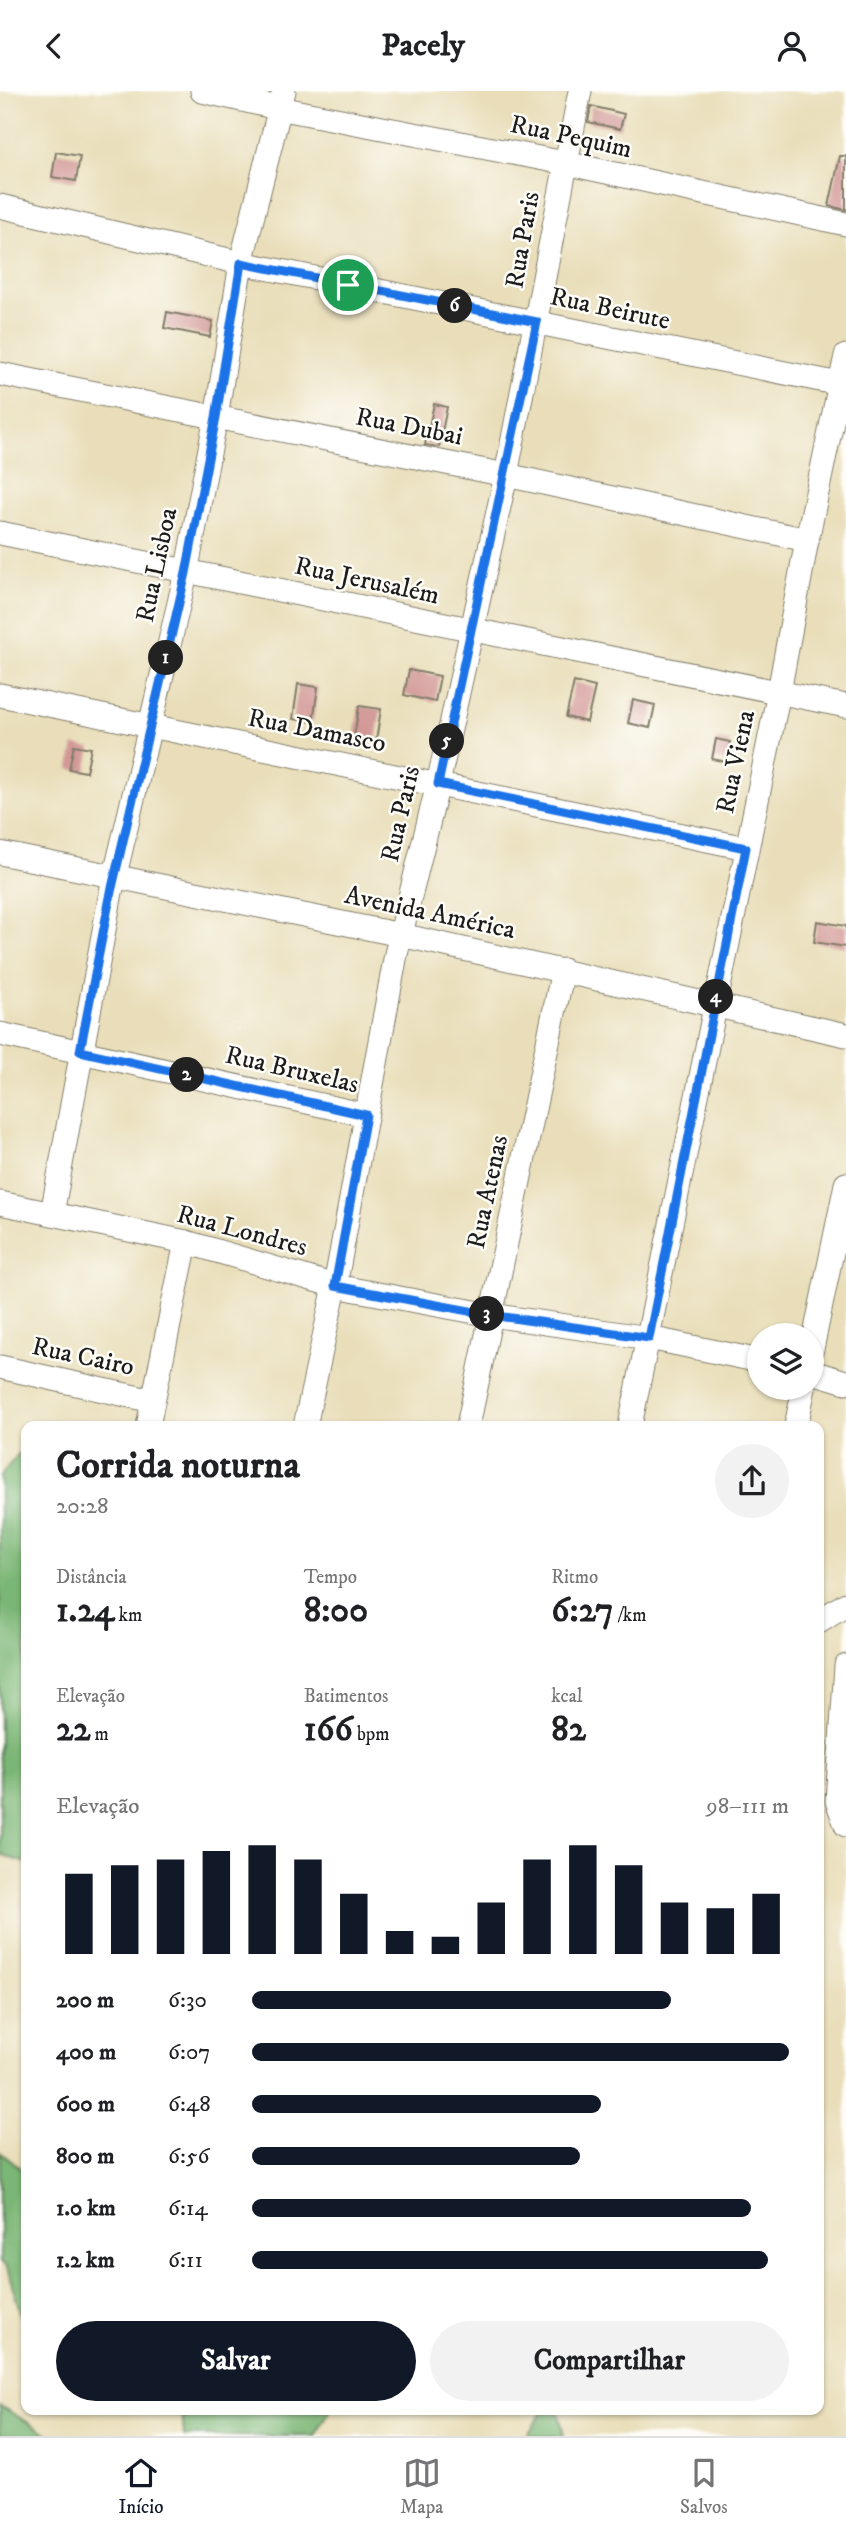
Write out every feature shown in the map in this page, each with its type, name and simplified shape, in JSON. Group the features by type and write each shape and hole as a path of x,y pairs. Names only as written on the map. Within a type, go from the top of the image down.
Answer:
{"street":[{"name":"Rua Pequim","path":"202,91 281,100 846,224"},
{"name":"Rua Paris","path":"306,1421 335,1286 401,935 438,784 506,475 580,91"},
{"name":"Rua Lisboa","path":"52,1214 80,1051 116,876 186,573 216,417 241,263 281,100"},
{"name":"Rua Beirute","path":"0,206 241,263 840,384"},
{"name":"Rua Viena","path":"631,1421 846,356"},
{"name":"Rua Dubai","path":"0,374 506,475 807,540"},
{"name":"Rua Jerusalém","path":"0,533 846,706"},
{"name":"Rua Damasco","path":"0,695 746,848"},
{"name":"Avenida América","path":"0,853 401,935 846,1035"},
{"name":"Rua Atenas","path":"469,1421 563,970"},
{"name":"Rua Bruxelas","path":"0,1034 366,1115"},
{"path":"817,1323 846,1184"},
{"name":"Rua Londres","path":"0,1203 186,1242 335,1286 491,1315 649,1338 747,1358"},
{"path":"149,1421 186,1242"},
{"name":"Rua Cairo","path":"0,1367 153,1401"},
{"path":"824,1376 846,1382"},
{"path":"797,1421 801,1400"},
{"path":"824,1618 846,1604"},
{"path":"846,1666 836,1801 846,1825"}],"green space":[{"path":"21,1451 21,1861 2,1855 0,1858 0,1476"},
{"path":"0,2152 21,2169 21,2314 7,2268 0,2262"},
{"path":"0,2406 52,2436 0,2436"},
{"path":"182,2415 327,2415 315,2436 184,2436"},
{"path":"540,2415 559,2415 564,2436 527,2436"}],"building":[{"path":"591,106 624,114 620,129 588,122"},
{"path":"56,152 80,156 76,181 52,177"},
{"path":"840,156 846,156 846,210 829,206"},
{"path":"167,312 213,321 210,337 164,328"},
{"path":"434,404 447,407 439,447 425,445"},
{"path":"409,670 440,676 435,702 404,695"},
{"path":"574,682 595,687 587,722 566,717"},
{"path":"298,684 318,687 313,722 293,719"},
{"path":"633,700 655,705 650,728 628,723"},
{"path":"359,706 381,709 376,741 354,737"},
{"path":"716,739 730,742 727,762 712,759"},
{"path":"74,745 91,748 86,772 69,769"},
{"path":"817,921 846,926 846,947 814,942"}],"route":[{"path":"241,263 348,285 537,322 438,784 746,848 649,1338 491,1315 335,1286 366,1115 80,1051 111,892 186,573 216,417 241,263"}]}
